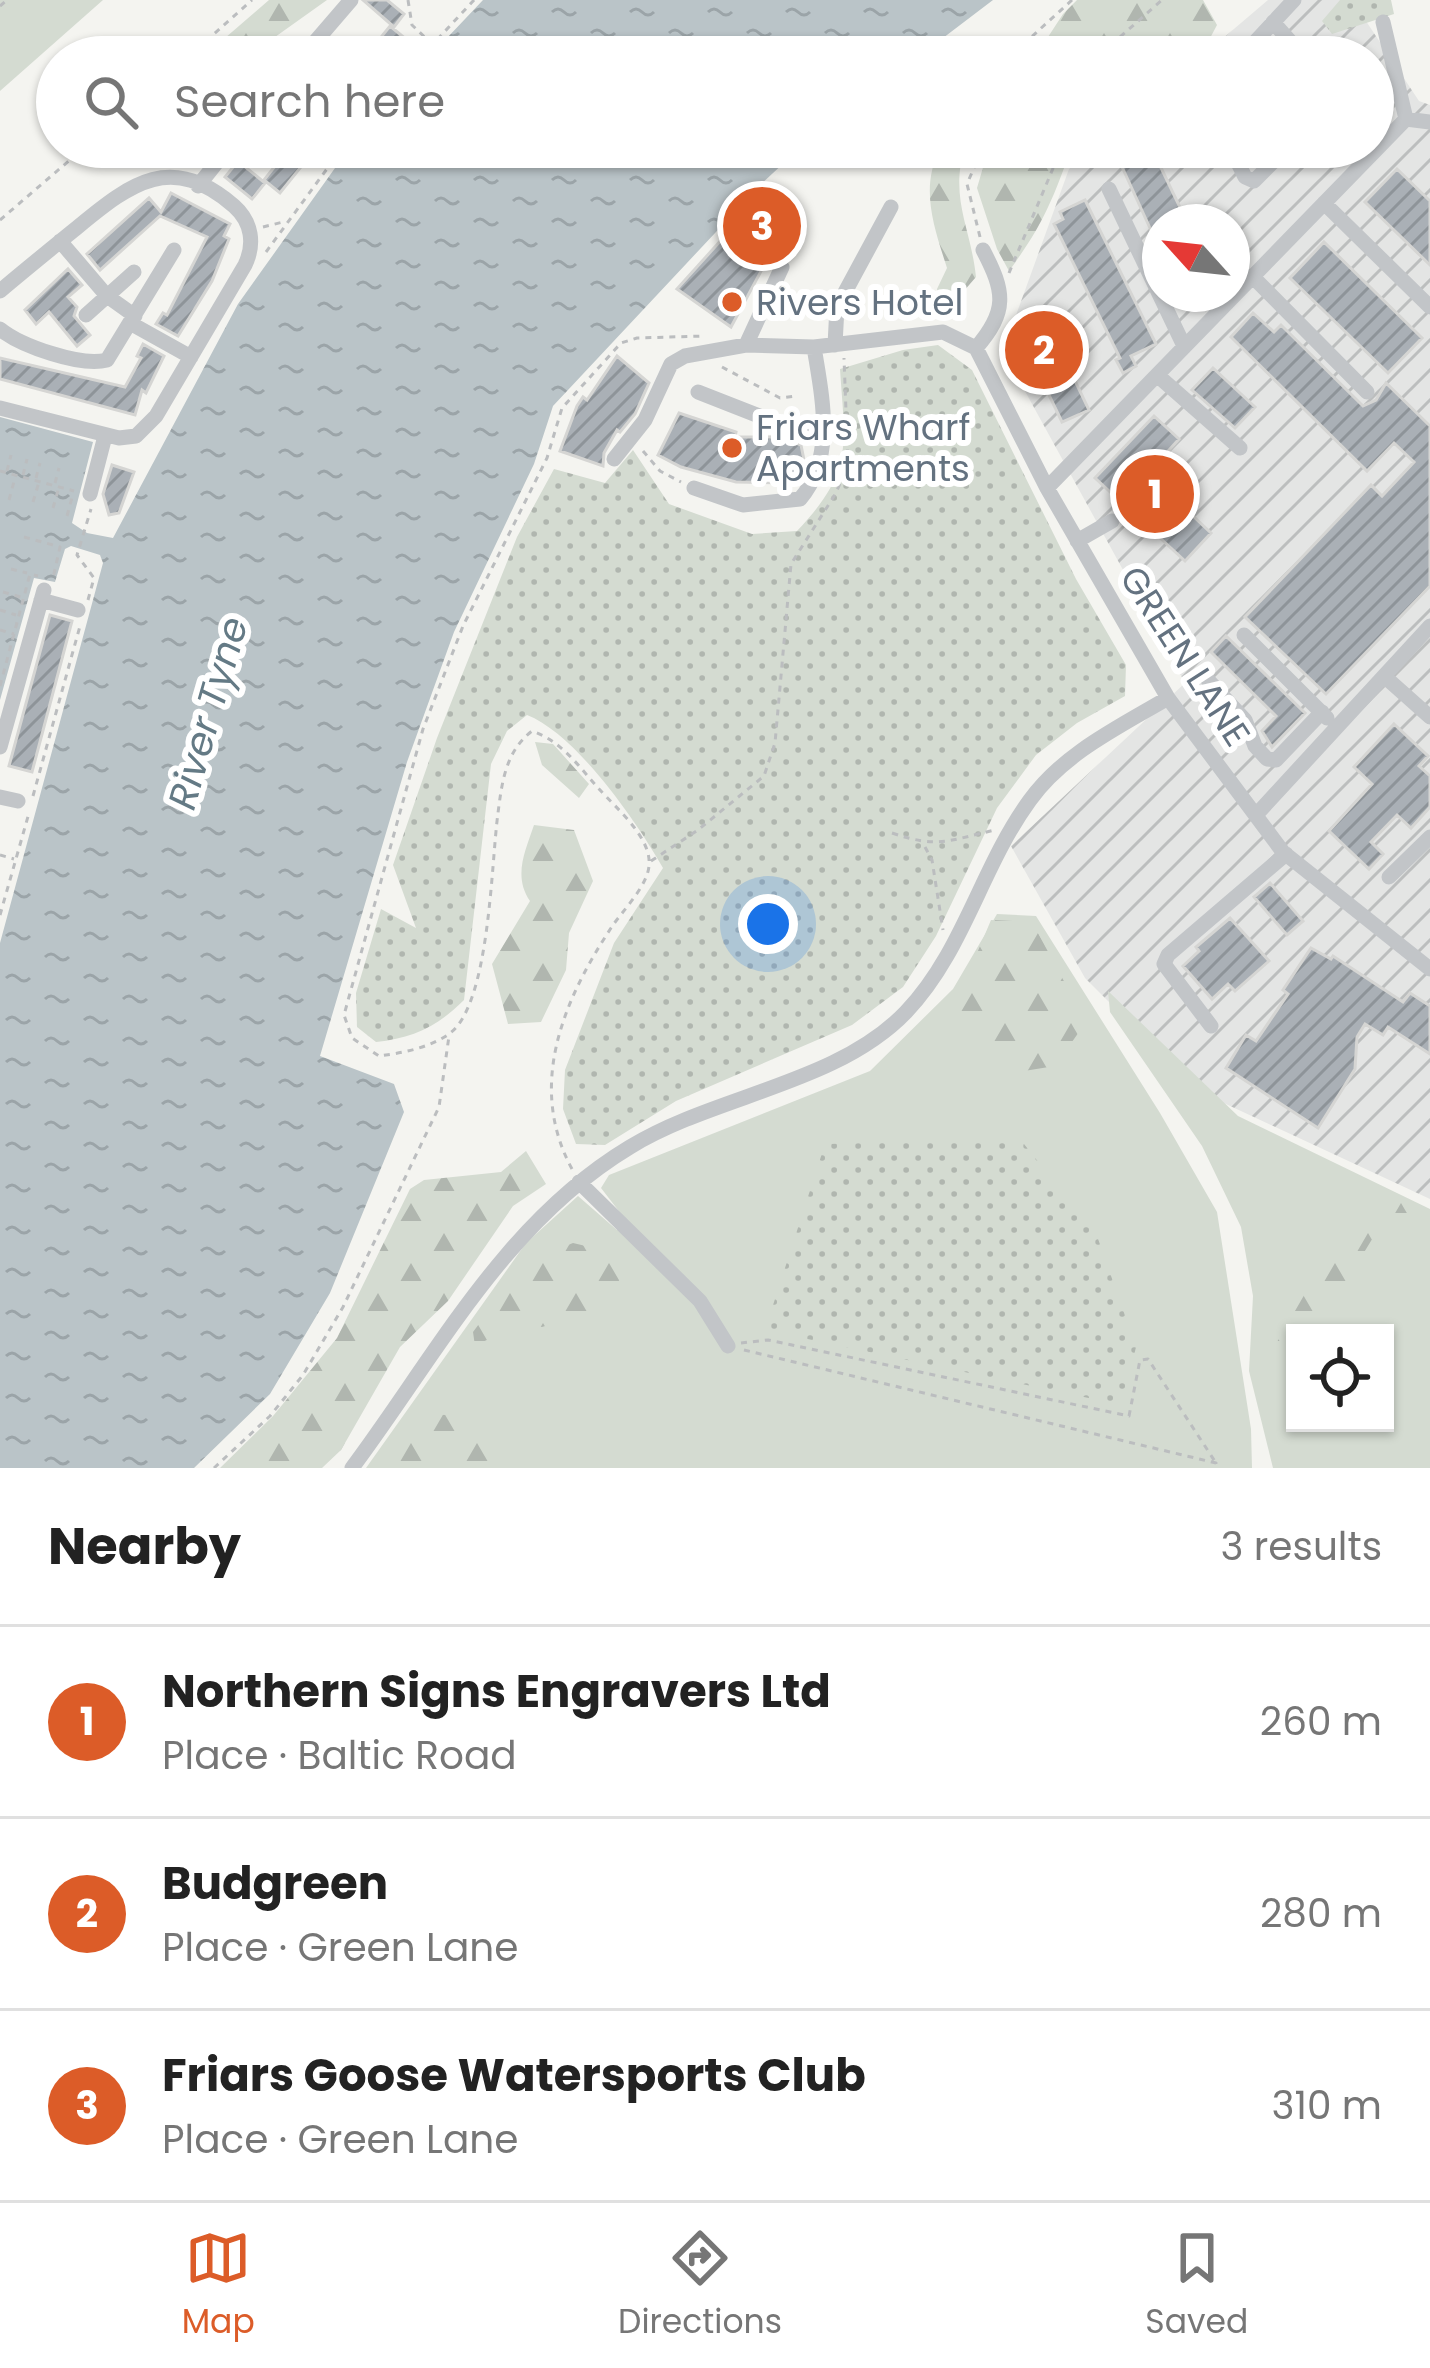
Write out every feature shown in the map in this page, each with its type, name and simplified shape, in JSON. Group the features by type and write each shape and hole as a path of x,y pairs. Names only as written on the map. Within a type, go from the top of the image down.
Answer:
{"street":[{"path":"320,36 351,0"},
{"path":"1261,36 1294,0"},
{"path":"1274,22 1286,36"},
{"path":"1383,22 1386,36"},
{"path":"1394,67 1406,118"},
{"path":"1406,118 1430,122"},
{"path":"1394,130 1406,118"},
{"path":"198,186 213,168"},
{"path":"1240,168 1254,181 1267,168"},
{"path":"1047,488 1358,168"},
{"path":"0,291 121,191 140,181 162,177 198,186 237,209 250,230 245,265 143,431 127,438 105,436 0,408"},
{"path":"1109,189 1184,346"},
{"path":"1324,203 1430,307"},
{"path":"841,344 837,307 891,206"},
{"path":"61,241 132,320 191,357"},
{"path":"0,329 20,344 100,363 110,356 174,250"},
{"path":"614,459 652,409 670,364 709,345 814,347 944,332 976,349 992,330 1002,291 983,250"},
{"path":"746,345 782,267"},
{"path":"86,315 134,272"},
{"path":"1252,276 1366,392"},
{"path":"694,488 743,505 800,499 812,484 823,441 814,347"},
{"name":"GREEN LANE","path":"976,349 1047,488 1168,698 1286,854 1430,969"},
{"path":"1157,375 1240,448"},
{"path":"698,392 823,441"},
{"path":"80,492 105,436"},
{"path":"1077,542 1112,521"},
{"path":"0,748 36,596 78,610"},
{"path":"1256,815 1430,626"},
{"path":"1244,635 1336,727"},
{"path":"1384,676 1430,717"},
{"path":"1208,680 1245,720 1255,746 1267,759 1276,760 1322,712"},
{"path":"352,1468 497,1265 531,1225 580,1182 668,1126 838,1060 877,1037 905,1012 953,947 1015,825 1051,775 1078,752 1168,698"},
{"path":"0,796 24,804"},
{"path":"1389,877 1430,837"},
{"path":"1211,1026 1164,964 1168,955 1286,854"},
{"path":"580,1182 700,1301 728,1346"}],"path":[{"path":"0,6 7,0"},
{"path":"212,36 252,0"},
{"path":"408,0 412,25 424,36"},
{"path":"440,36 474,0"},
{"path":"1033,36 1072,0"},
{"path":"1121,36 1162,0"},
{"path":"0,220 61,168"},
{"path":"974,168 968,184 983,250"},
{"path":"1002,291 1053,168"},
{"path":"250,230 285,221"},
{"path":"650,862 645,845 627,820 553,738 532,731 516,744 502,781 480,975 470,1009 449,1034 407,1052 379,1056 352,1038 344,1016 423,729 463,626 547,458 562,408 622,344 637,338 709,345 716,364 780,398 796,395"},
{"path":"580,1182 550,1113 550,1070 565,1020 593,956 650,862 764,776 775,743 791,564 836,493 848,464 841,344"},
{"path":"11,455 3,472 80,492 67,516"},
{"path":"9,500 27,459"},
{"path":"652,460 660,471 694,488"},
{"path":"33,502 40,463"},
{"path":"53,508 58,468"},
{"path":"0,915 16,860 24,804 47,747 94,578 77,556 89,514"},
{"path":"11,569 30,574"},
{"path":"3,592 36,596"},
{"path":"0,610 19,616"},
{"path":"0,630 14,634"},
{"path":"66,645 75,647"},
{"path":"0,646 10,648"},
{"path":"52,695 61,698"},
{"path":"39,745 47,747"},
{"path":"892,833 923,843 958,840 1015,825"},
{"path":"923,843 932,860 944,933 953,947"},
{"path":"0,856 16,860"},
{"path":"214,1468 292,1388 343,1307 439,1107 449,1034"},
{"path":"728,1346 768,1340 1129,1416 1140,1360 1148,1359 1216,1466"},
{"path":"728,1346 1216,1466"}],"shaded area":[{"path":"1268,0 1352,0 1376,36 1226,36"},
{"path":"1394,63 1419,101 1430,105 1430,1199 1198,1091 1085,978 1011,846 1185,683 1003,351 1070,168 1394,168"}],"green space":[{"path":"0,0 103,0 62,36 36,36 36,59 0,91"},
{"path":"269,0 327,0 276,36 227,36"},
{"path":"1077,0 1203,0 1217,25 1211,36 1049,36"},
{"path":"1340,0 1391,0 1394,14 1332,34 1322,21"},
{"path":"933,168 961,168 960,198 976,277 950,307 940,307 937,289 947,268 934,222"},
{"path":"983,168 1064,168 1043,218 1009,271 977,188"},
{"path":"938,345 972,370 1076,579 1126,665 1125,696 1077,723 1036,755 997,808 936,936 903,987 852,1025 676,1101 605,1145 576,1144 563,1109 565,1070 614,943 663,868 638,827 585,760 546,725 527,715 507,731 491,764 464,1000 434,1024 402,1038 376,1042 357,1027 356,993 381,909 416,928 393,865 437,738 517,537 554,469 605,483 633,450 669,504 752,534 797,531 828,491 842,456 840,369"},
{"path":"535,742 553,744 589,784 579,798 542,765"},
{"path":"534,825 574,830 593,881 569,933 566,970 541,1022 508,1024 492,964 530,901 521,873"},
{"path":"997,914 1036,916 1217,1212 1251,1429 1252,1468 366,1468 526,1243 578,1196 617,1230 625,1219 601,1188 609,1175 870,1071 953,989"},
{"path":"991,920 1032,922 1086,1022 1055,1066 1024,1071 973,1030 950,1001 967,977"},
{"path":"1108,991 1238,1116 1430,1209 1430,1468 1273,1468 1249,1371 1253,1296 1241,1227 1202,1146 1110,1012"},
{"path":"1020,1139 1097,1236 1136,1347 1122,1405 765,1330 825,1144"},
{"path":"526,1151 546,1184 513,1206 448,1301 400,1347 341,1450 322,1468 220,1468 273,1416 337,1338 410,1189 424,1180 501,1172"},
{"path":"1382,1193 1418,1213 1388,1213 1320,1324 1287,1324 1355,1207"},
{"path":"573,1243 611,1252 620,1279 601,1308 542,1327 520,1323 475,1346 473,1332 525,1262"},
{"path":"1286,1327 1286,1378 1258,1375"},
{"path":"423,1414 492,1417 488,1468 381,1468"}],"water":[{"path":"483,0 993,0 946,36 449,36"},
{"name":"River Tyne","path":"335,168 778,168 553,406 534,464 454,632 407,762 320,1056 394,1084 404,1112 330,1293 270,1394 194,1468 0,1468 0,943 103,563 100,555 71,546 65,549 55,582 34,578 0,700 0,417 93,442 72,523 87,533 113,538 238,304"}],"building":[{"path":"363,0 387,0 404,14 394,27"},
{"path":"390,26 402,36 382,36"},
{"path":"232,168 247,168 265,183 252,199 225,177"},
{"path":"273,168 300,168 280,193 264,180"},
{"path":"1123,168 1161,168 1178,204 1142,204 1142,211"},
{"path":"1397,169 1430,201 1430,265 1365,202"},
{"path":"171,193 230,224 212,281 178,336 156,324 163,313 167,315 207,237 160,216 100,270 87,254 149,198 161,212"},
{"path":"760,197 790,226 762,256 767,260 731,327 677,289"},
{"path":"1085,200 1156,344 1131,356 1136,366 1123,373 1054,224 1063,219 1060,212"},
{"path":"1324,242 1422,338 1388,373 1290,278"},
{"path":"68,269 82,285 68,297 77,307 74,316 90,335 77,346 49,312 36,324 25,310"},
{"path":"1253,313 1274,332 1281,325 1363,406 1376,400 1386,383 1430,426 1430,586 1326,694 1245,617 1371,485 1382,496 1414,462 1394,443 1367,471 1231,337"},
{"path":"1046,320 1089,410 1062,422 1019,333"},
{"path":"143,344 164,356 146,393 142,390 135,415 0,379 0,358 125,387"},
{"name":"Friars Wharf Apartments","path":"617,356 649,383 635,414 617,430 604,453 603,466 560,451 577,406 583,397 587,400"},
{"path":"1213,368 1255,407 1235,428 1192,390"},
{"name":"Friars Wharf Apartments","path":"679,413 736,432 735,437 781,437 801,445 805,465 801,477 784,483 736,482 681,467 658,455"},
{"path":"1154,416 1179,439 1161,459 1189,486 1176,500 1211,533 1185,561 1095,478"},
{"path":"112,465 134,472 119,513 109,515 103,494"},
{"path":"50,615 72,621 32,772 9,766"},
{"path":"1226,636 1305,713 1272,747 1262,731 1276,716 1211,652"},
{"path":"1394,724 1428,756 1419,766 1430,776 1430,807 1411,828 1397,815 1371,842 1383,854 1369,869 1329,831 1372,784 1354,767"},
{"path":"1270,883 1303,921 1287,935 1254,897"},
{"path":"1230,918 1269,961 1235,991 1228,984 1212,999 1183,966 1199,951 1196,947"},
{"path":"1311,948 1333,956 1403,1002 1410,993 1430,1006 1430,1054 1388,1027 1383,1035 1365,1024 1357,1037 1355,1069 1318,1128 1226,1068 1246,1035 1256,1041 1288,994 1283,990"}],"place":[{"name":"Friars Goose Watersports Club","path":"762,226"},
{"name":"Rivers Hotel","path":"732,302"},
{"name":"Budgreen","path":"1044,350"},
{"name":"Friars Wharf Apartments","path":"732,448"},
{"name":"Northern Signs Engravers Ltd","path":"1155,494"}]}
